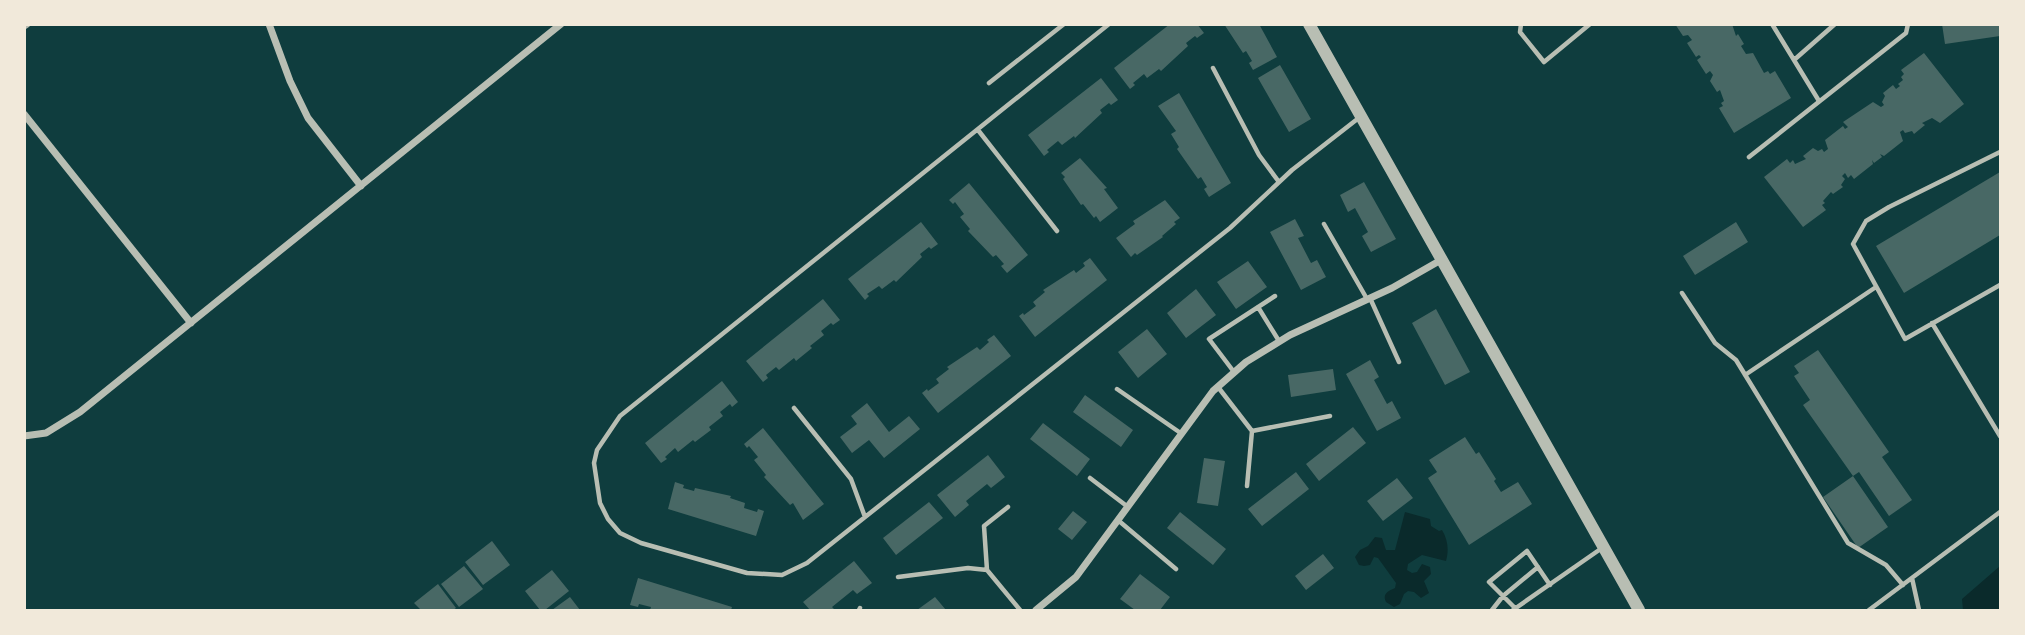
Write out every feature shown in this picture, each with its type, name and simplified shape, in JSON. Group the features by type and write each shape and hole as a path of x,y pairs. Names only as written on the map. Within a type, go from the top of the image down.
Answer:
{"street":[{"path":"269,24 290,81 308,118 361,186"},
{"path":"24,436 46,432 70,419 561,24"},
{"path":"1309,24 1639,611"},
{"path":"24,114 191,323"},
{"path":"1041,609 1076,577 1218,387 1234,372 1279,341 1368,299 1441,260"}],"lane":[{"path":"989,83 1064,24"},
{"path":"1109,24 620,416 597,450 594,463 600,503 608,519 620,533 641,543 747,573 769,575 792,571 807,563 1230,228 1279,182 1361,116"},
{"path":"1521,24 1520,32 1544,62 1590,24"},
{"path":"1772,24 1819,101"},
{"path":"1794,60 1835,24"},
{"path":"1749,157 1906,33 1908,24"},
{"path":"1213,68 1259,155 1279,182"},
{"path":"978,130 1057,231"},
{"path":"2000,152 1866,221 1853,244 1905,339 2000,285"},
{"path":"1324,224 1368,299 1399,362"},
{"path":"1745,375 1876,287"},
{"path":"1682,293 1714,343 1735,360 1745,375 1847,543 1886,565 1903,585"},
{"path":"1234,372 1209,339 1275,296"},
{"path":"1258,307 1279,341"},
{"path":"1932,323 2000,436"},
{"path":"1218,387 1252,431 1247,486"},
{"path":"1117,389 1182,434"},
{"path":"794,408 851,479 866,517"},
{"path":"1252,431 1330,416"},
{"path":"1090,478 1128,508"},
{"path":"1008,507 984,526 987,570 1020,611"},
{"path":"1869,611 2000,512"},
{"path":"1119,521 1176,569"},
{"path":"1550,585 1527,551 1489,582 1515,610 1550,585 1603,547"},
{"path":"1492,611 1503,596 1538,567"},
{"path":"898,577 968,568 987,570"},
{"path":"1912,578 1919,611"}],"water":[{"path":"1405,512 1430,519 1431,526 1442,530 1447,541 1447,553 1446,561 1422,555 1408,564 1407,570 1412,573 1417,572 1422,564 1430,567 1431,574 1424,581 1429,593 1421,598 1408,591 1400,604 1394,607 1386,602 1385,595 1395,588 1396,583 1378,558 1374,557 1370,565 1364,566 1359,565 1355,557 1375,537 1382,538 1386,550 1395,550"},
{"path":"2000,566 2000,610 1963,610 1962,599"}],"building":[{"path":"1170,24 1197,24 1204,33 1186,43 1188,46 1161,71 1159,69 1147,78 1144,74 1130,89 1114,68"},
{"path":"1224,24 1259,24 1277,57 1253,70 1249,63 1252,61 1246,51 1243,53"},
{"path":"1675,24 1732,24 1736,36 1738,34 1744,44 1741,46 1746,54 1753,53 1764,73 1775,71 1791,98 1734,133 1719,108 1724,101 1720,90 1717,92 1710,81 1713,75 1710,71 1706,74 1697,60 1701,57 1696,57 1687,43 1692,40 1688,35 1683,36"},
{"path":"1942,24 2000,24 2000,36 1945,44"},
{"path":"1924,53 1964,104 1940,123 1932,118 1922,123 1925,125 1914,134 1912,131 1900,132 1903,141 1884,156 1880,154 1882,157 1874,163 1872,160 1873,164 1854,179 1851,175 1848,178 1845,173 1842,176 1845,179 1841,185 1843,187 1833,194 1831,192 1823,201 1825,203 1822,205 1826,210 1803,227 1764,177 1787,159 1790,163 1793,160 1795,164 1806,159 1803,156 1813,148 1818,151 1822,149 1824,152 1828,149 1825,140 1843,126 1845,129 1848,127 1843,122 1873,102 1881,107 1884,105 1883,93 1893,85 1896,89 1900,86 1898,84 1903,80 1901,77 1904,74 1901,70"},
{"path":"1280,65 1311,119 1289,132 1258,78"},
{"path":"1101,78 1118,100 1100,110 1102,113 1075,138 1074,136 1062,145 1058,141 1044,156 1028,135"},
{"path":"1179,93 1231,183 1209,197 1201,177 1198,179 1177,149 1179,147 1171,134 1176,131 1158,106"},
{"path":"1080,158 1107,188 1104,189 1118,208 1100,222 1081,205 1061,173"},
{"path":"2000,172 2000,235 1904,293 1876,246"},
{"path":"1364,182 1396,239 1371,252 1362,236 1368,232 1355,208 1348,212 1340,195"},
{"path":"969,183 1028,255 1007,273 1001,266 1004,264 996,255 993,257 968,231 970,229 960,217 964,214 955,202 953,204 949,200"},
{"path":"1165,200 1180,218 1163,237 1131,257 1116,238 1135,224 1133,221"},
{"path":"1295,219 1304,236 1298,238 1311,263 1317,260 1326,277 1301,290 1270,232"},
{"path":"921,222 938,244 920,254 922,257 896,282 894,280 882,289 879,286 867,294 869,296 865,300 848,279"},
{"path":"1736,222 1748,242 1695,275 1683,256"},
{"path":"1090,258 1107,280 1035,337 1019,316 1036,306 1033,302 1045,292 1043,290 1074,270 1076,273"},
{"path":"1248,261 1267,287 1236,309 1217,282"},
{"path":"1196,289 1216,315 1186,338 1167,313"},
{"path":"823,299 840,320 821,331 824,335 796,361 794,358 779,370 776,367 766,375 768,378 763,382 746,361"},
{"path":"1436,309 1470,372 1445,385 1412,323"},
{"path":"1147,329 1167,354 1138,378 1118,352"},
{"path":"994,335 1011,356 938,413 922,393 939,383 936,379 949,369 947,367 977,347 980,350"},
{"path":"1818,350 1889,452 1882,457 1912,500 1889,516 1859,472 1853,476 1803,405 1810,400 1794,376 1799,373 1794,366"},
{"path":"1370,360 1379,377 1374,380 1387,404 1392,401 1401,418 1377,431 1346,374"},
{"path":"1333,369 1336,390 1291,397 1288,375"},
{"path":"722,381 738,402 732,407 730,404 720,412 723,416 709,427 711,430 678,452 675,448 661,463 645,443"},
{"path":"1085,395 1133,430 1121,447 1073,412"},
{"path":"867,403 889,432 909,416 920,429 884,458 869,440 852,453 840,437 857,424 851,416"},
{"path":"1043,423 1090,459 1077,476 1030,439"},
{"path":"1353,427 1366,443 1319,481 1306,464"},
{"path":"763,428 824,504 803,520 793,503 790,505 764,477 766,475 754,460 758,457 744,444"},
{"path":"1465,437 1476,454 1479,452 1501,492 1518,482 1532,504 1469,545 1428,478 1437,472 1429,460"},
{"path":"988,455 1005,477 991,488 987,484 966,501 969,505 955,517 937,495"},
{"path":"1204,458 1225,461 1218,506 1197,503"},
{"path":"1296,472 1309,489 1262,526 1248,509"},
{"path":"1853,476 1888,527 1858,548 1823,497"},
{"path":"1397,478 1413,498 1383,521 1367,501"},
{"path":"675,482 694,491 695,488 731,496 730,498 745,503 744,508 764,511 756,536 668,509"},
{"path":"929,502 943,518 896,555 883,538"},
{"path":"1073,511 1087,522 1072,540 1058,529"},
{"path":"1180,512 1226,549 1213,565 1167,528"},
{"path":"492,541 510,565 483,585 465,562"},
{"path":"1323,554 1334,568 1306,590 1295,576"},
{"path":"854,561 872,583 857,594 853,590 832,607 835,610 810,610 803,602"},
{"path":"464,566 483,589 459,607 441,584"},
{"path":"552,570 569,591 545,610 540,610 525,591"},
{"path":"1140,574 1170,597 1160,610 1135,610 1120,599"},
{"path":"638,578 732,607 731,610 650,610 651,607 630,605"},
{"path":"438,584 456,608 421,610 414,603"},
{"path":"570,597 580,610 552,610"},
{"path":"935,597 946,610 917,610"}]}
